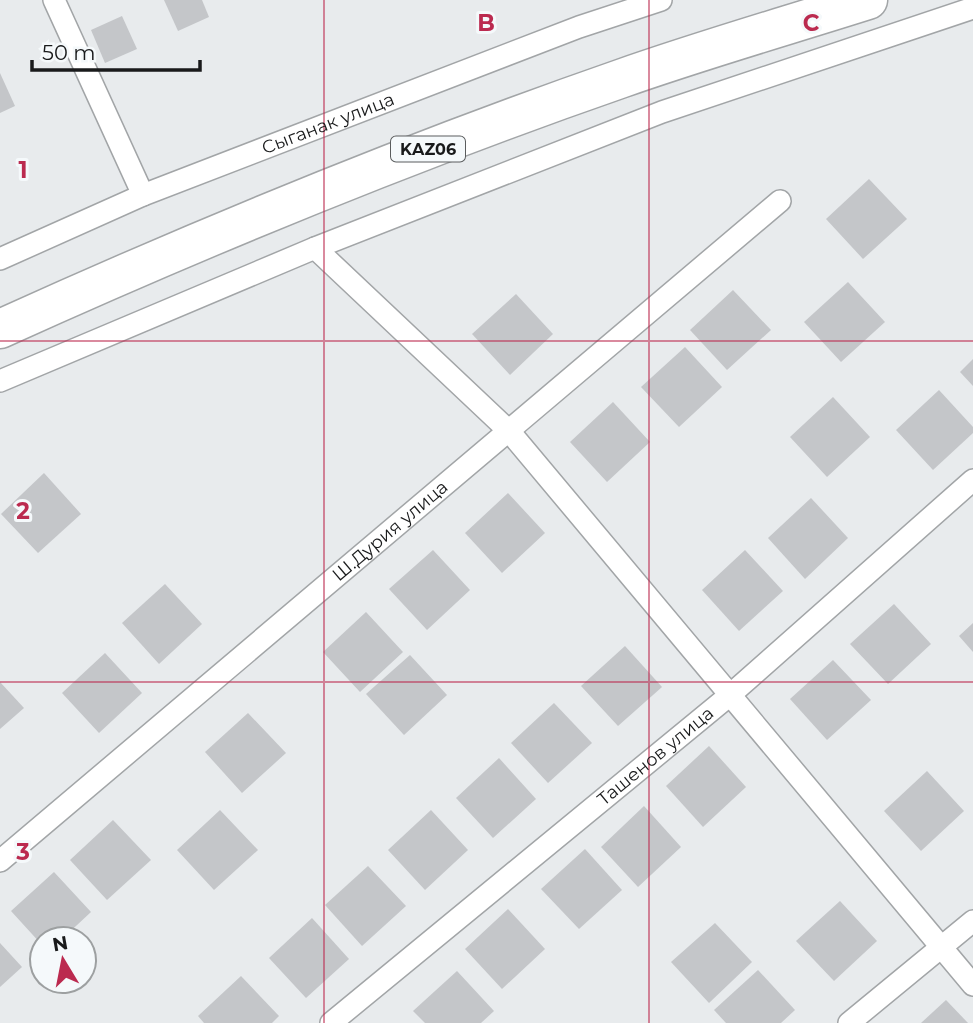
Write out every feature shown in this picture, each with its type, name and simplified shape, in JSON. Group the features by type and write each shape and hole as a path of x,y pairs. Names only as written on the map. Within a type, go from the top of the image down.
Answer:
{"highway":[{"name":"KАZ06","path":"0,301 135,240 408,130 614,54 785,0"},
{"name":"KАZ06","path":"0,329 145,264 417,153 622,78 868,0"}],"street":[{"path":"54,0 143,195"},
{"name":"Сыганак улица","path":"0,259 143,195 579,27 661,0"},
{"path":"0,381 315,248 662,112 973,8"},
{"name":"Ш.Дурия улица","path":"0,860 780,201"},
{"path":"315,248 509,431 973,985"},
{"name":"Ташенов улица","path":"331,1023 730,695 973,480"},
{"path":"849,1023 973,921"}],"building":[{"path":"164,0 202,0 209,17 178,31"},
{"path":"122,16 137,49 105,63 91,30"},
{"path":"0,73 15,106 0,113"},
{"path":"869,179 907,219 863,259 826,219"},
{"path":"848,282 885,322 841,362 804,322"},
{"path":"733,290 771,330 727,370 690,330"},
{"path":"516,294 553,334 510,375 472,334"},
{"path":"685,347 722,387 679,427 641,387"},
{"path":"973,359 973,386 960,372"},
{"path":"939,390 973,427 973,433 933,470 896,430"},
{"path":"833,397 870,437 827,477 790,437"},
{"path":"613,402 650,442 607,482 570,442"},
{"path":"44,473 81,514 38,553 1,514"},
{"path":"508,493 545,533 502,573 465,533"},
{"path":"811,498 848,538 805,579 768,538"},
{"path":"433,550 470,590 427,630 389,589"},
{"path":"745,550 783,591 739,631 702,590"},
{"path":"165,584 202,624 159,664 122,623"},
{"path":"894,604 931,644 888,684 850,644"},
{"path":"366,612 403,652 360,692 323,652"},
{"path":"973,623 973,652 959,636"},
{"path":"625,646 662,687 618,726 581,686"},
{"path":"105,653 142,693 99,733 62,693"},
{"path":"410,655 447,695 404,735 366,694"},
{"path":"833,660 871,700 827,740 790,699"},
{"path":"0,682 24,708 0,729"},
{"path":"554,703 592,743 548,783 511,743"},
{"path":"248,713 286,753 242,793 205,752"},
{"path":"709,746 746,787 703,827 666,786"},
{"path":"499,758 536,799 493,838 456,798"},
{"path":"927,771 964,811 921,851 884,811"},
{"path":"644,806 681,847 638,887 601,847"},
{"path":"220,810 258,850 214,890 177,850"},
{"path":"431,810 468,850 425,890 388,850"},
{"path":"113,820 151,860 107,900 70,860"},
{"path":"585,849 622,890 579,929 541,889"},
{"path":"368,866 406,906 362,946 325,905"},
{"path":"54,872 91,912 77,925 28,925 28,930 11,911"},
{"path":"840,901 877,941 834,981 796,941"},
{"path":"508,909 545,949 502,989 465,949"},
{"path":"312,918 349,959 306,998 269,958"},
{"path":"715,923 752,962 709,1003 671,962"},
{"path":"0,943 22,967 0,987"},
{"path":"758,970 795,1010 781,1023 726,1023 714,1010"},
{"path":"457,971 494,1011 481,1023 425,1023 413,1011"},
{"path":"241,976 279,1016 272,1023 204,1023 198,1016"},
{"path":"946,1000 968,1023 921,1023"}]}
